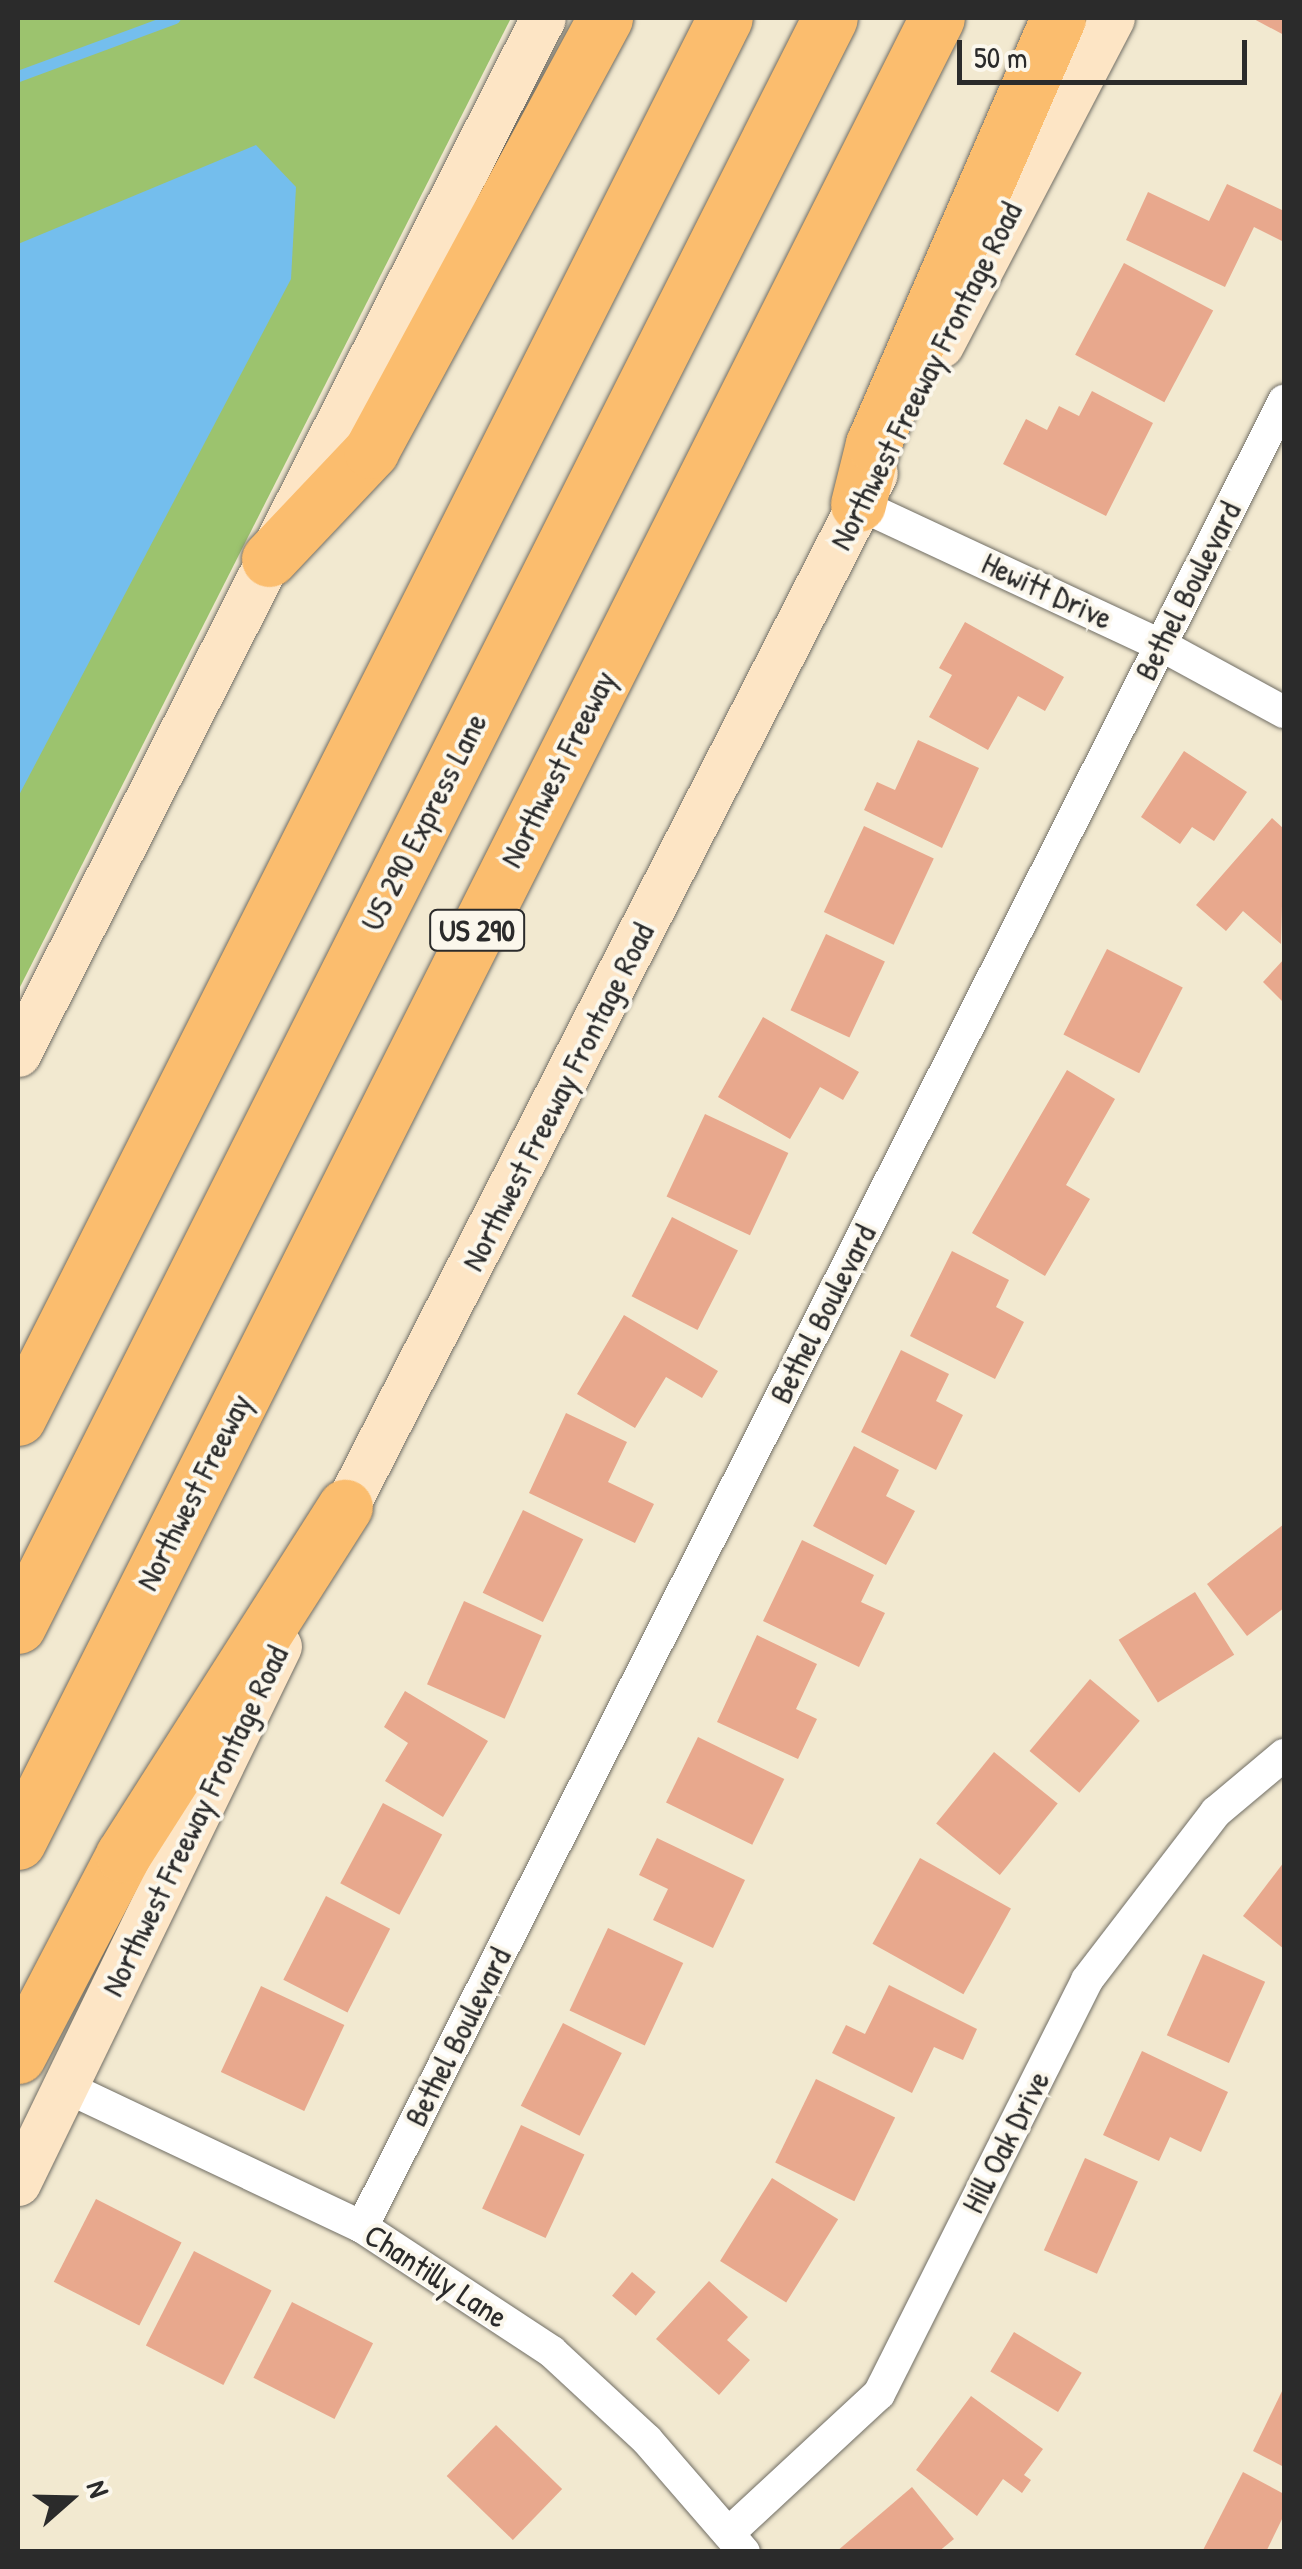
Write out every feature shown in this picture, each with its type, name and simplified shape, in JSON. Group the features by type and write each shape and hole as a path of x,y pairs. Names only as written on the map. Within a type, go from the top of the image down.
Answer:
{"highway":[{"path":"269,559 371,451 605,18"},
{"path":"18,1418 725,18"},
{"name":"US 290 Express Lane","path":"18,1626 830,18"},
{"name":"Northwest Freeway","path":"18,1842 937,18"},
{"path":"858,504 873,444 1058,18"},
{"path":"18,2056 123,1855 344,1506"}],"main road":[{"path":"18,1054 543,18"},
{"name":"Northwest Freeway Frontage Road","path":"18,2183 344,1506 1112,18"}],"street":[{"name":"Bethel Boulevard","path":"362,2227 1284,401"},
{"name":"Hewitt Drive","path":"858,504 1161,644 1284,712"},
{"name":"Hill Oak Drive","path":"738,2541 879,2394 1088,1980 1216,1812 1284,1755"},
{"name":"Chantilly Lane","path":"66,2087 362,2227 552,2352 738,2541"}],"green space":[{"path":"18,18 511,18 18,991"}],"water":[{"path":"256,145 296,187 291,279 18,797 18,244"}],"building":[{"path":"1252,18 1284,18 1284,35"},
{"path":"1227,184 1284,211 1284,242 1254,227 1225,287 1126,240 1148,192 1209,221"},
{"path":"1124,263 1213,310 1164,402 1075,355"},
{"path":"1092,391 1153,423 1106,516 1003,464 1026,419 1047,430 1059,406 1079,416"},
{"path":"965,622 1064,677 1045,711 1018,696 988,750 929,717 952,675 939,668"},
{"path":"918,740 979,768 942,848 864,810 877,782 895,790"},
{"path":"1184,751 1247,792 1214,841 1192,827 1180,844 1141,817"},
{"path":"1272,818 1284,829 1281,944 1243,911 1226,931 1196,905"},
{"path":"864,826 934,859 894,945 824,912"},
{"path":"826,934 885,961 849,1038 791,1010"},
{"path":"1107,949 1183,988 1139,1073 1063,1035"},
{"path":"1284,959 1284,1003 1263,982"},
{"path":"763,1017 859,1072 843,1100 820,1087 790,1139 718,1097"},
{"path":"1067,1070 1115,1099 1066,1185 1090,1199 1045,1276 972,1233"},
{"path":"705,1114 788,1153 750,1235 667,1196"},
{"path":"672,1217 738,1251 698,1330 632,1296"},
{"path":"952,1251 1009,1280 996,1307 1024,1322 995,1379 910,1336"},
{"path":"624,1315 718,1371 702,1398 666,1377 635,1428 577,1394"},
{"path":"901,1350 949,1374 936,1401 963,1415 936,1470 861,1432"},
{"path":"566,1413 627,1442 608,1482 654,1504 635,1543 529,1493"},
{"path":"854,1446 899,1470 886,1496 915,1511 886,1565 813,1526"},
{"path":"523,1510 583,1539 543,1622 483,1593"},
{"path":"1284,1524 1284,1608 1247,1636 1207,1584"},
{"path":"802,1540 874,1575 861,1602 885,1613 859,1667 763,1621"},
{"path":"1195,1592 1234,1655 1158,1702 1119,1640"},
{"path":"464,1601 542,1636 505,1719 427,1684"},
{"path":"757,1635 817,1664 796,1709 817,1719 798,1759 717,1722"},
{"path":"1090,1679 1140,1721 1079,1793 1030,1751"},
{"path":"405,1691 488,1741 443,1817 385,1781 408,1743 384,1727"},
{"path":"698,1737 784,1779 752,1845 666,1803"},
{"path":"994,1752 1058,1804 1000,1875 936,1823"},
{"path":"383,1803 442,1834 399,1915 340,1883"},
{"path":"657,1838 745,1880 713,1948 653,1920 668,1889 639,1875"},
{"path":"920,1858 1011,1908 963,1994 872,1944"},
{"path":"1284,1862 1284,1949 1243,1916"},
{"path":"326,1896 390,1929 347,2012 283,1980"},
{"path":"608,1928 683,1963 645,2046 570,2010"},
{"path":"1203,1954 1265,1982 1229,2063 1167,2035"},
{"path":"889,1985 977,2029 963,2060 934,2047 912,2093 832,2053 846,2025 865,2034"},
{"path":"261,1986 344,2025 304,2111 221,2072"},
{"path":"563,2023 622,2053 580,2136 521,2106"},
{"path":"1142,2051 1228,2092 1201,2152 1170,2137 1159,2161 1103,2135"},
{"path":"816,2079 895,2118 854,2201 775,2163"},
{"path":"521,2125 584,2155 546,2238 482,2208"},
{"path":"1085,2158 1138,2182 1097,2274 1044,2250"},
{"path":"772,2178 838,2219 786,2302 720,2261"},
{"path":"96,2199 182,2243 139,2325 54,2282"},
{"path":"194,2251 272,2290 223,2385 146,2345"},
{"path":"632,2272 656,2292 636,2316 612,2296"},
{"path":"709,2281 748,2317 727,2340 750,2360 719,2395 656,2339"},
{"path":"292,2302 373,2343 334,2419 253,2378"},
{"path":"1014,2332 1082,2373 1058,2412 990,2371"},
{"path":"1284,2387 1284,2467 1253,2451"},
{"path":"971,2396 1043,2449 1024,2475 1031,2480 1022,2493 1003,2479 977,2516 916,2470"},
{"path":"496,2425 562,2489 513,2540 447,2476"},
{"path":"1243,2472 1284,2494 1284,2515 1266,2552 1202,2552"},
{"path":"912,2487 954,2539 938,2552 836,2552"}],"waterway":[{"path":"18,76 175,18"}]}
